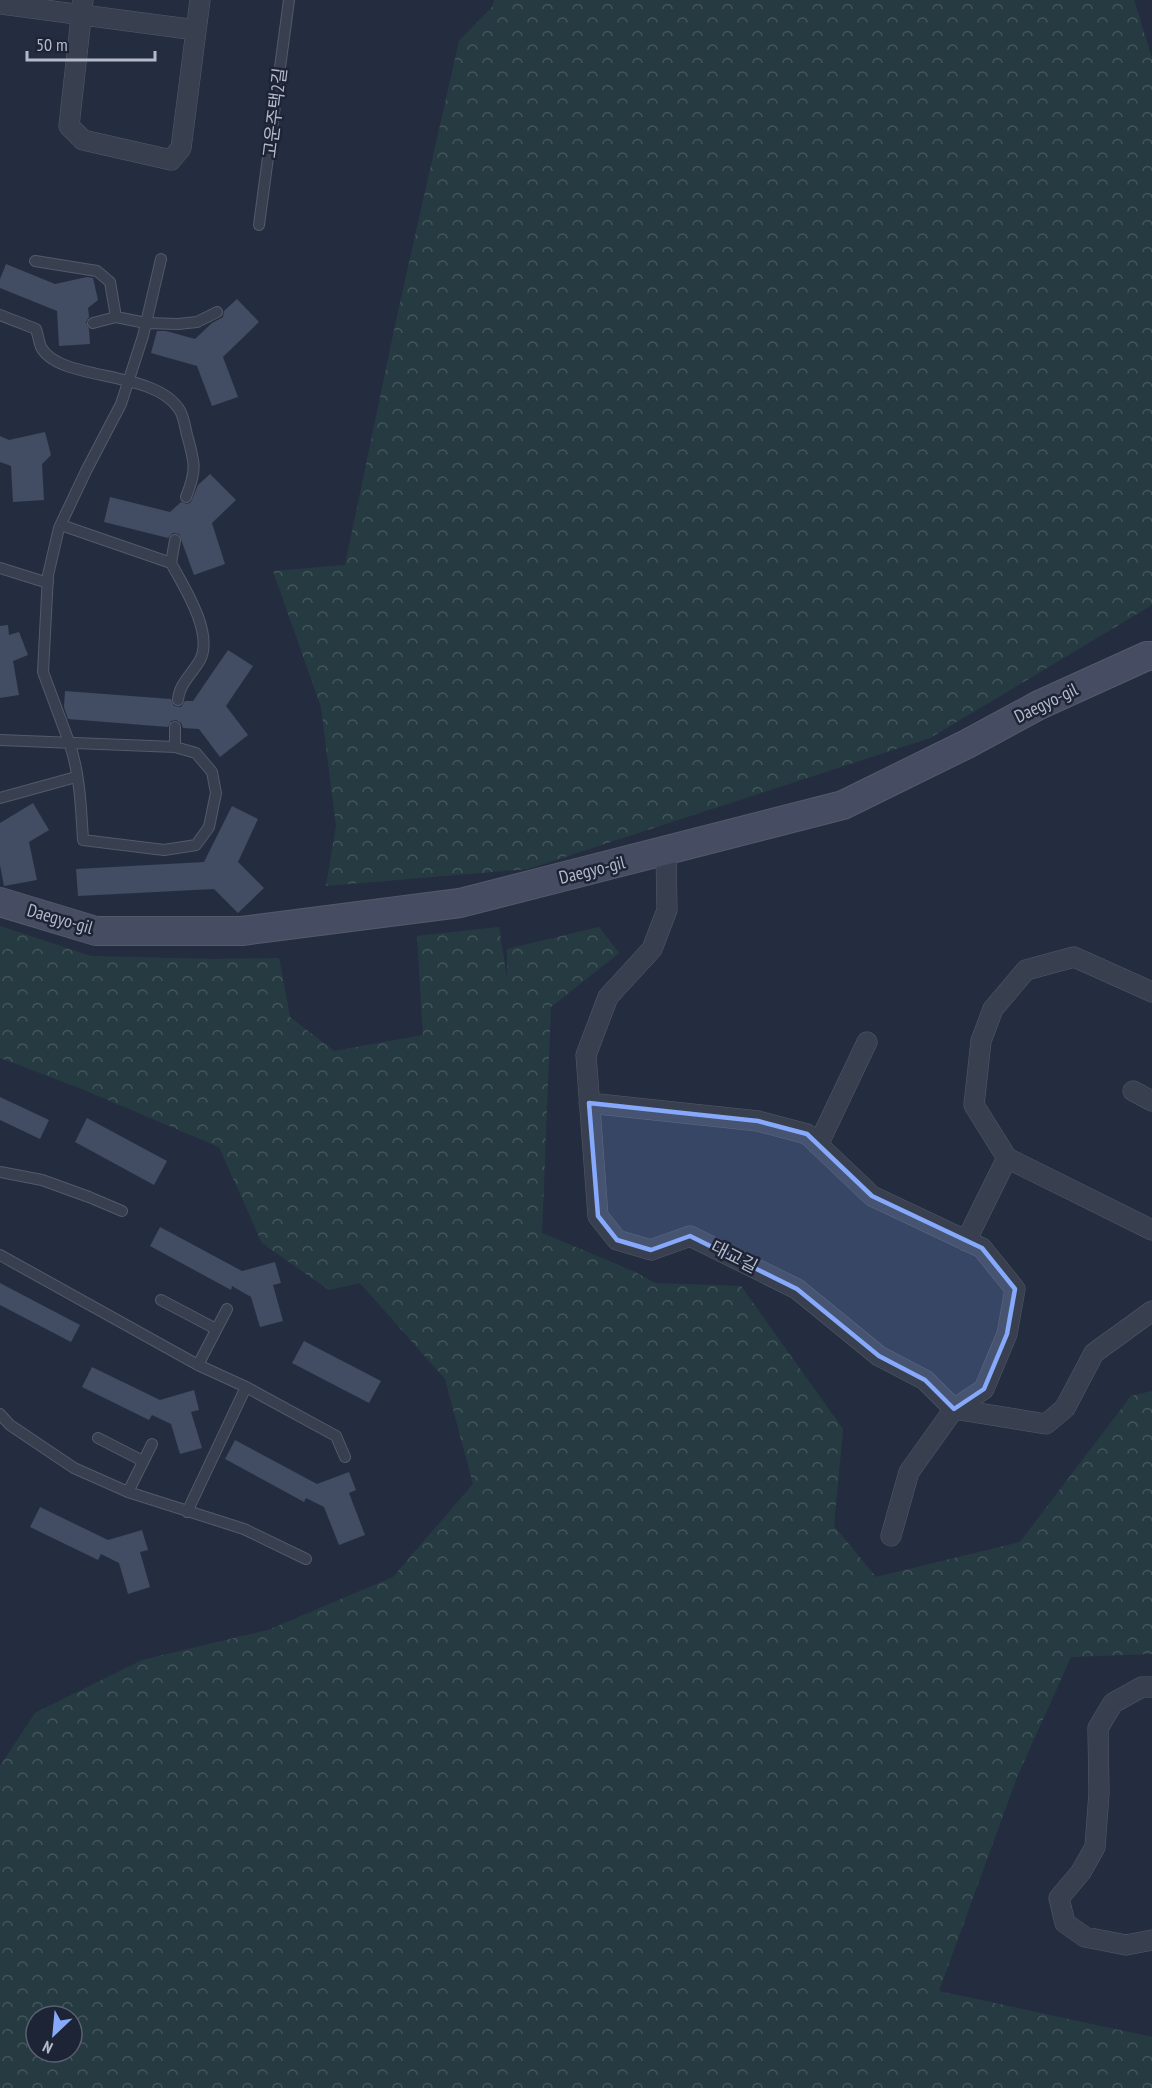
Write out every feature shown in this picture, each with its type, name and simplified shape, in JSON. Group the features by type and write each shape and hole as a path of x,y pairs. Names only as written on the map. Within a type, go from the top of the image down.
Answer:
{"street":[{"path":"82,7 69,126 83,140 171,160 181,148 200,0"},
{"path":"0,4 82,7 196,30"},
{"name":"Daegyo-gil","path":"0,902 96,931 242,931 460,903 843,805 967,744 1039,705 1147,656 1152,656"},
{"name":"대교길","path":"666,851 667,910 652,949 608,997 586,1055 598,1216 617,1240 651,1250 690,1236 797,1289 879,1356 925,1380 954,1409"},
{"path":"1152,992 1074,957 1026,970 993,1009 981,1041 974,1105 1007,1158 1152,1230"},
{"path":"818,1145 867,1042"},
{"path":"1133,1090 1152,1101"},
{"path":"590,1103 758,1121 807,1134 872,1196 982,1248 1015,1289 1007,1334 984,1389 954,1409 909,1472 891,1536"},
{"path":"966,1241 1007,1158"},
{"path":"954,1409 1046,1424 1065,1408 1094,1353 1152,1311"},
{"path":"1152,1687 1142,1687 1113,1703 1098,1728 1099,1793 1095,1847 1081,1872 1059,1898 1065,1923 1085,1937 1126,1945 1152,1940"}],"lane":[{"name":"고운주택2길","path":"259,225 289,0"},
{"path":"0,740 69,742 175,747 196,753 212,772 216,793 209,827 196,845 164,850 83,840 73,753 69,742 43,672 48,583 61,525 121,404 146,323 161,259"},
{"path":"36,261 96,271 110,282 116,317"},
{"path":"93,323 116,317 146,323 178,324 197,322 217,312"},
{"path":"0,315 36,329 42,348 60,364 129,381 165,394 180,410 195,463 193,478 186,497"},
{"path":"61,525 171,563"},
{"path":"175,540 171,563 193,605 204,639 202,656 179,689 178,700"},
{"path":"0,568 48,583"},
{"path":"175,747 176,727"},
{"path":"0,798 76,777"},
{"path":"0,1172 42,1180 122,1212"},
{"path":"0,1255 198,1365 246,1387 336,1436 345,1457"},
{"path":"161,1300 216,1329"},
{"path":"198,1365 227,1309"},
{"path":"187,1512 246,1387"},
{"path":"0,1414 10,1425 74,1468 128,1492 244,1529 306,1559"},
{"path":"98,1438 143,1461"},
{"path":"128,1492 152,1444"}],"highlighted area":[{"path":"589,1103 758,1121 807,1134 872,1196 982,1248 1015,1289 1007,1334 984,1389 954,1409 925,1380 879,1356 797,1289 690,1236 651,1250 617,1240 598,1216"}],"green space":[{"path":"494,0 1134,0 1152,58 1152,605 930,738 528,869 326,886 336,826 321,707 273,571 345,565 397,316 459,41 492,7"},
{"path":"0,926 91,956 279,958 290,1017 334,1051 423,1035 417,936 499,927 507,978 507,949 599,927 619,953 551,1007 542,1233 635,1272 655,1283 741,1286 843,1429 834,1526 876,1577 1020,1542 1131,1396 1152,1391 1152,1654 1071,1657 1017,1777 939,1991 1152,2037 1152,2088 0,2088 0,1766 35,1713 142,1660 268,1630 393,1577 473,1484 445,1379 360,1283 329,1290 262,1243 219,1147 77,1087 0,1058"}],"building":[{"path":"6,264 55,284 87,277 93,278 98,300 88,308 89,317 86,322 90,344 59,346 57,311 0,288 0,279"},
{"path":"237,299 259,322 223,357 238,397 212,406 197,366 151,353 157,331 166,331 195,339 212,323 223,317 224,311"},
{"path":"45,432 51,455 42,464 44,500 13,502 11,466 0,462 0,436 9,440"},
{"path":"210,474 236,500 212,523 225,564 194,575 179,534 173,533 168,538 104,522 110,497 170,512 181,502 187,504 191,502 198,485"},
{"path":"8,625 9,635 19,632 28,655 13,661 19,695 0,698 0,626"},
{"path":"228,650 253,666 226,706 248,735 220,757 199,729 183,728 176,720 171,721 168,727 68,719 64,707 65,691 171,699 174,706 181,707 185,701 193,701"},
{"path":"33,803 49,830 29,842 37,880 4,886 0,865 0,823"},
{"path":"232,806 258,819 238,862 264,888 238,913 214,889 78,896 76,869 204,862"},
{"path":"0,1097 49,1120 40,1139 0,1120"},
{"path":"87,1118 167,1161 154,1185 75,1142"},
{"path":"160,1227 242,1271 275,1262 281,1283 273,1285 283,1321 260,1327 251,1297 232,1286 231,1290 150,1246"},
{"path":"0,1283 80,1325 71,1342 0,1305"},
{"path":"304,1341 381,1381 369,1403 292,1363"},
{"path":"92,1367 160,1400 194,1390 199,1410 191,1412 202,1448 180,1454 171,1424 152,1415 149,1420 82,1387"},
{"path":"235,1440 317,1484 349,1472 356,1490 349,1493 365,1535 339,1545 324,1507 306,1498 304,1502 225,1459"},
{"path":"40,1507 108,1540 142,1530 148,1550 140,1552 150,1587 128,1594 119,1563 101,1554 98,1560 30,1527"}]}
